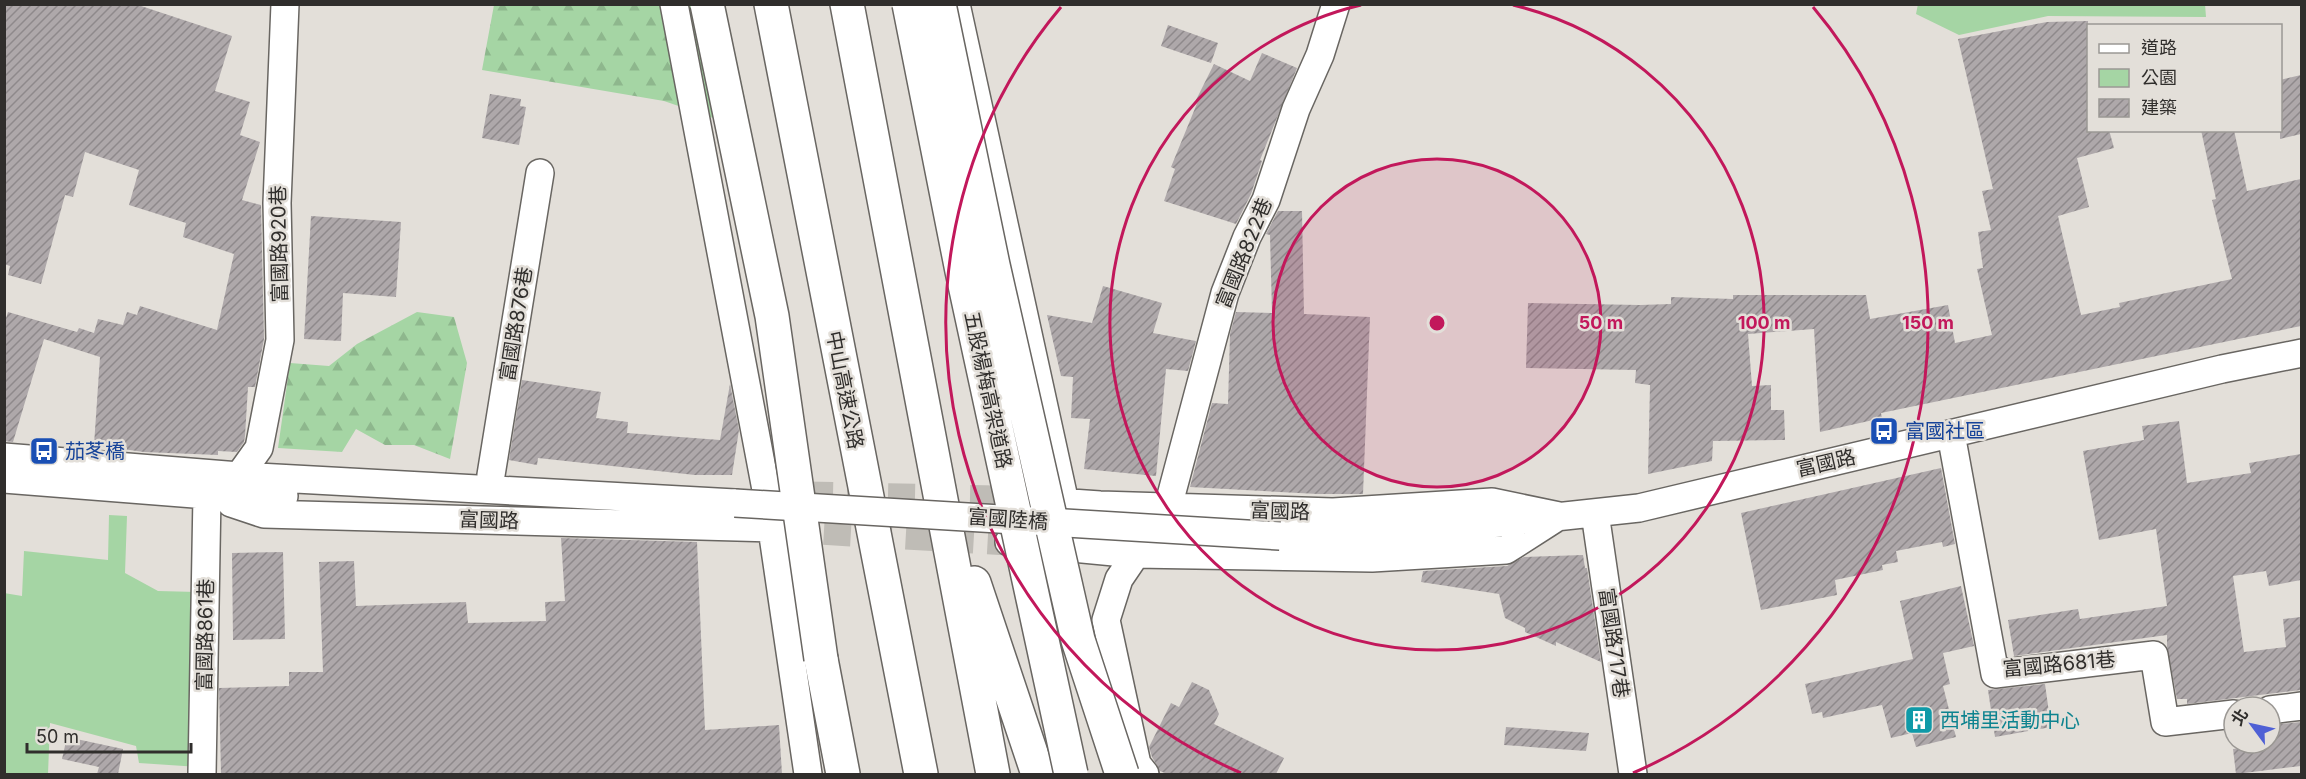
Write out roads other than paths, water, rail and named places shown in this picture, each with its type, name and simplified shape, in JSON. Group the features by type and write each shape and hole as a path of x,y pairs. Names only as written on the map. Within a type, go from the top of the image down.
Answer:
{"highway":[{"path":"707,4 771,316 821,659 835,774"},
{"name":"中山高速公路","path":"771,4 919,774"},
{"path":"847,4 993,774"},
{"name":"五股楊梅高架道路","path":"909,4 962,270 1071,774"},
{"path":"939,4 993,265 1077,640 1122,774"},
{"path":"934,462 1038,774"},
{"path":"821,659 843,774"}],"street":[{"name":"富國路920巷","path":"239,476 259,448 280,340 277,203 285,4"},
{"path":"674,4 773,528 808,774"},
{"path":"956,4 1065,503 1069,548"},
{"name":"富國路822巷","path":"1168,507 1225,293 1247,237 1266,200 1296,109 1320,56 1336,4"},
{"name":"富國路876巷","path":"491,475 540,173"},
{"name":"富國路","path":"1280,536 1375,533 1639,508 2222,369 2301,353"},
{"name":"富國路681巷","path":"1951,434 1995,674 2154,655 2165,722 2222,715"},
{"name":"富國路","path":"4,457 239,476 735,503"},
{"name":"富國路","path":"239,476 283,460 767,495"},
{"path":"207,495 239,476"},
{"name":"富國路","path":"4,479 207,495 627,498"},
{"name":"富國路","path":"207,495 264,514 773,528"},
{"name":"富國路861巷","path":"202,774 207,495"},
{"name":"富國路","path":"1000,499 1333,512 1492,502 1559,516"},
{"name":"富國陸橋","path":"735,503 1280,536"},
{"path":"1145,774 1137,764 1106,620 1119,579 1168,507"},
{"name":"富國路717巷","path":"1595,513 1633,774"},
{"name":"富國路","path":"1009,542 1135,554 1372,558 1506,550 1559,516"},
{"path":"2282,708 2301,706"}],"tunnel":[{"path":"806,495 1000,499"},
{"path":"783,529 1009,542"}],"place":[{"name":"富國社區","path":"1884,431"},
{"name":"茄苳橋","path":"44,451"},
{"name":"西埔里活動中心","path":"1919,720"}]}
